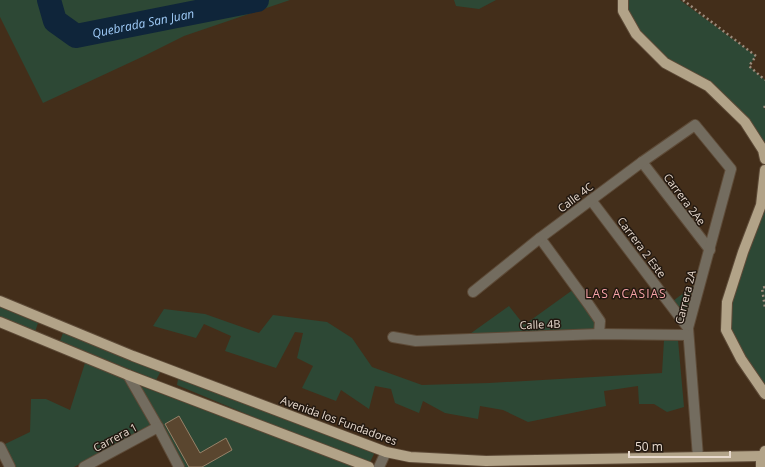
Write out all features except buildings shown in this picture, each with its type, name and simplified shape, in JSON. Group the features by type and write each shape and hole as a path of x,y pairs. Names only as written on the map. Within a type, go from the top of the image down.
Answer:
{"main road":[{"path":"623,0 623,11 636,34 665,63 708,86 719,96 745,122 762,150 765,159"},
{"path":"765,170 761,205 743,252 727,302 726,330 741,359 765,394"},
{"name":"Avenida los Fundadores","path":"0,301 133,356 386,452 410,457 486,461 698,457 764,454"},
{"path":"0,322 128,375 369,467"},
{"path":"761,467 761,460 764,454"}],"street":[{"name":"Calle 4C","path":"472,292 540,238 642,162 695,125 731,170"},
{"name":"Carrera 2Ae","path":"642,162 710,250"},
{"name":"Carrera 2A","path":"698,457 688,332 731,170"},
{"name":"Carrera 2 Este","path":"591,200 688,332"},
{"path":"540,238 600,321 599,334"},
{"name":"Calle 4B","path":"393,337 416,340 688,332"},
{"path":"128,375 179,467"},
{"name":"Carrera 1","path":"84,467 95,465 158,427"},
{"path":"0,447 10,467"},
{"path":"379,467 386,452"}],"path":[{"path":"683,0 756,56 749,66 765,80"},
{"path":"765,288 762,288 765,308"}],"green space":[{"path":"0,0 290,0 184,36 43,103 0,17"},
{"path":"454,0 496,0 479,9 456,6"},
{"path":"626,0 680,0 756,56 749,66 765,80 765,151 747,120 667,60 639,31 626,10"},
{"path":"765,191 765,387 744,358 729,329 730,303"},
{"path":"694,285 687,321 673,301"},
{"path":"574,289 597,321 597,333 467,336 509,306 524,325"},
{"path":"0,307 38,323 35,332 0,317"},
{"path":"164,309 205,314 259,333 273,315 327,322 352,338 372,367 422,385 489,383 662,373 664,340 678,340 684,407 667,412 654,404 639,404 638,386 604,391 606,406 528,422 503,410 480,406 478,419 445,413 423,401 419,413 395,403 391,389 375,386 369,409 341,390 336,401 302,388 313,366 297,358 303,333 295,332 276,368 225,351 231,336 204,324 196,338 153,326"},
{"path":"63,333 161,371 156,380 60,341"},
{"path":"85,363 126,377 152,426 74,467 14,467 3,445 30,432 31,399 46,399 70,410"},
{"path":"178,379 375,452 370,462 275,426 177,385"},
{"path":"138,385 356,467 182,467"}],"waterway":[{"name":"Quebrada San Juan","path":"49,0 55,21 76,36 257,0"}],"district":[{"name":"LAS ACASIAS","path":"626,293"}]}
